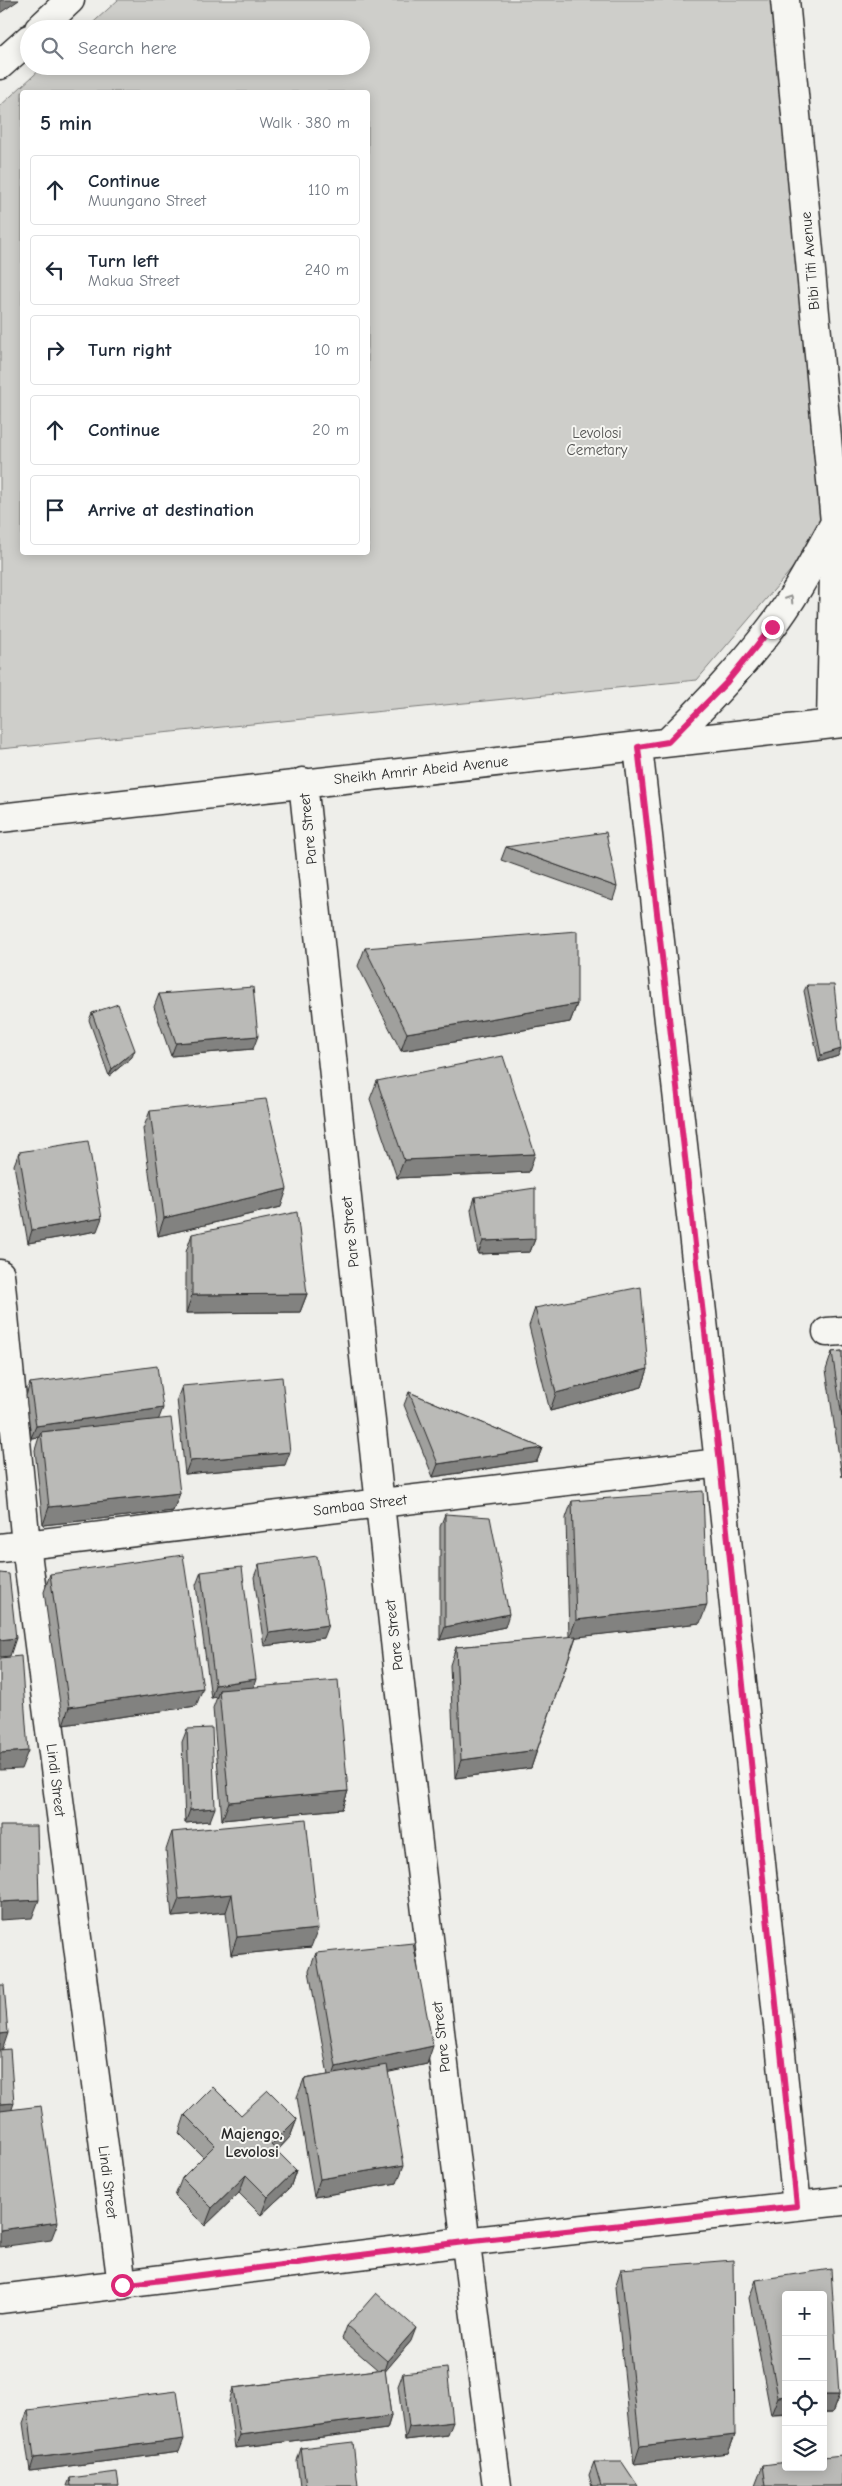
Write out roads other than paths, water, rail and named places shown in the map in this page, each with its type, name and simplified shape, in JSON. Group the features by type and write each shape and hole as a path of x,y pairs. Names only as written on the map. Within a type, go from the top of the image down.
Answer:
{"street":[{"path":"49,20 70,0"},
{"name":"Bibi Titi Avenue","path":"785,0 839,528 837,724"},
{"path":"0,65 20,46"},
{"path":"668,742 726,683 772,627 839,528"},
{"name":"Sheikh Amrir Abeid Avenue","path":"0,818 178,799 303,782 837,724"},
{"path":"638,747 720,1463 797,2206"},
{"name":"Pare Street","path":"303,782 379,1503 464,2242 497,2486"},
{"name":"Lindi Street","path":"0,1274 13,1547 122,2285"},
{"name":"Sambaa Street","path":"13,1547 720,1463"},
{"path":"0,2299 464,2242 842,2201"}],"district":[{"name":"Majengo, Levolosi","path":"252,2143"}],"park label":[{"name":"Levolosi Cemetary","path":"597,442"}]}
